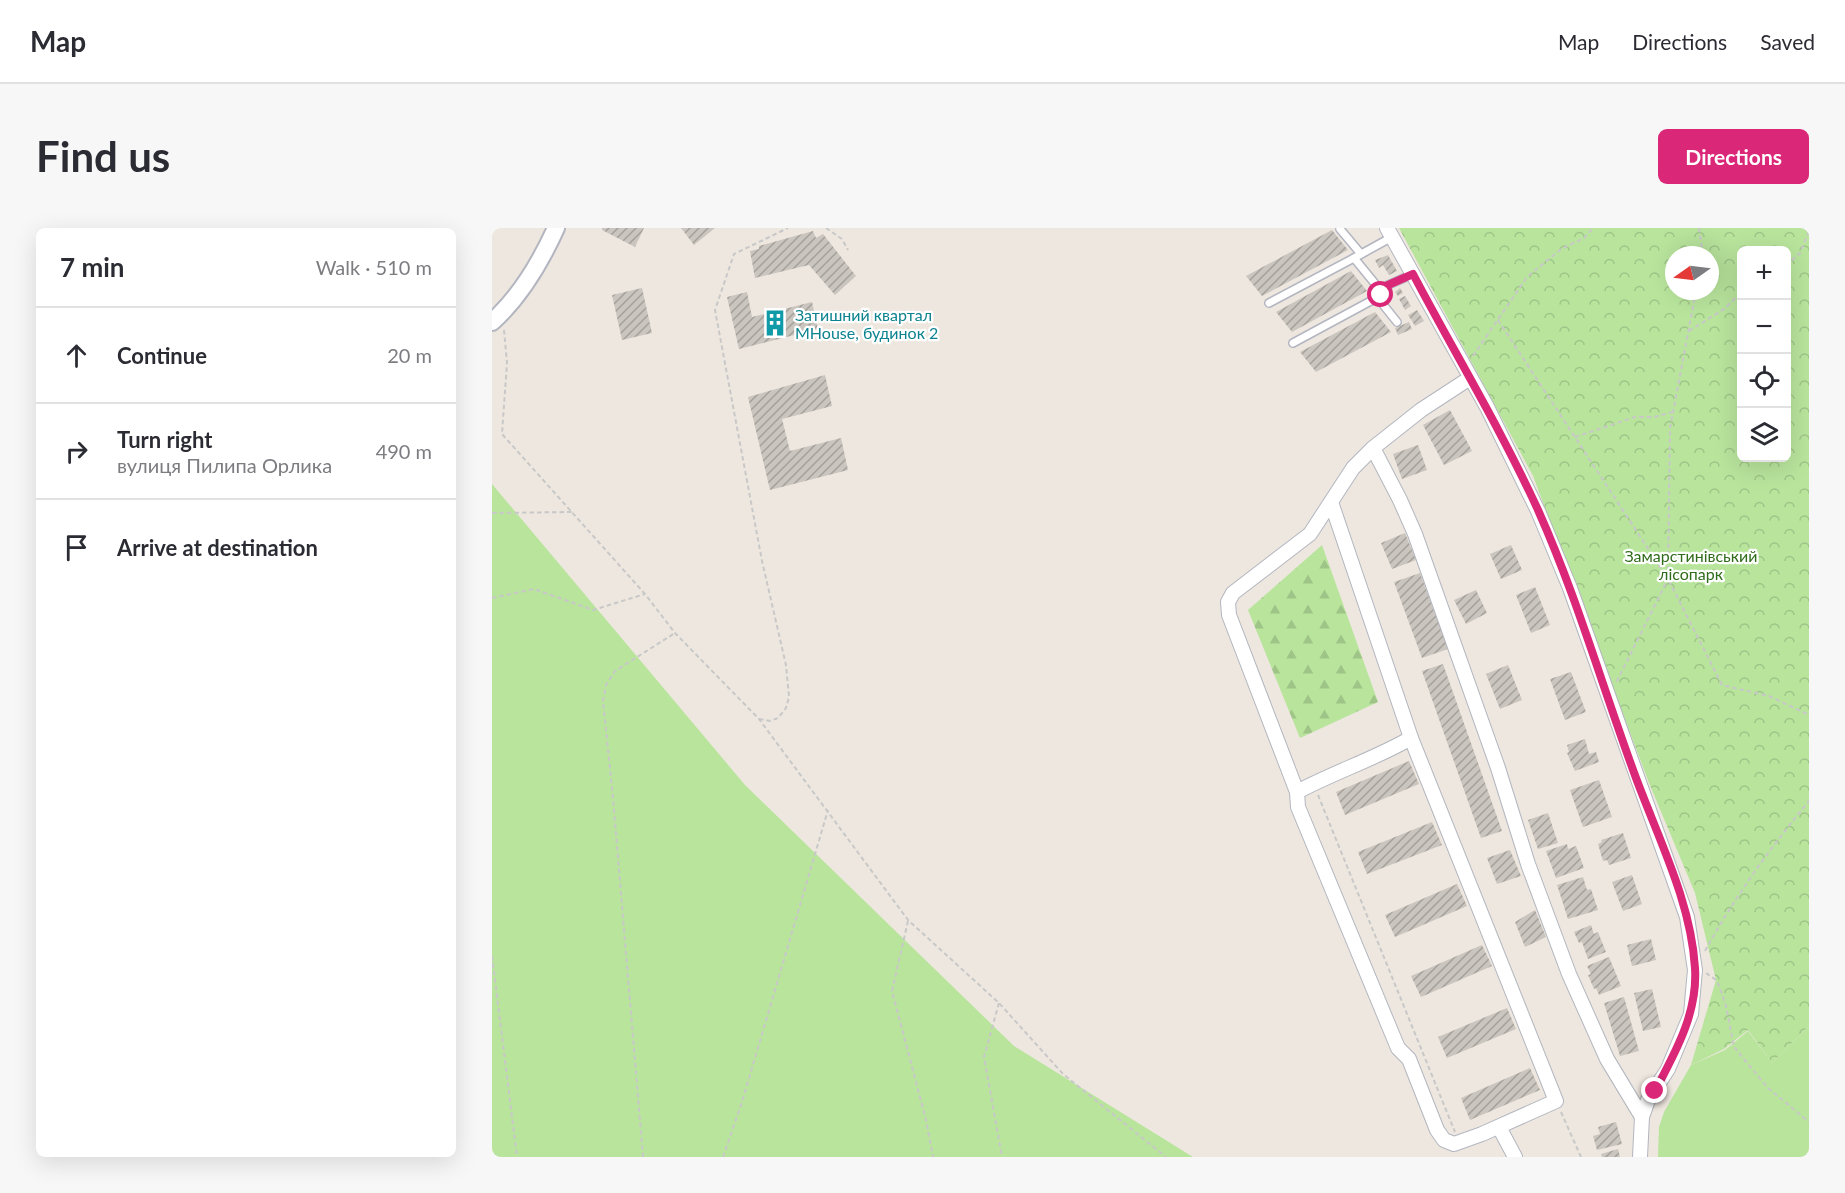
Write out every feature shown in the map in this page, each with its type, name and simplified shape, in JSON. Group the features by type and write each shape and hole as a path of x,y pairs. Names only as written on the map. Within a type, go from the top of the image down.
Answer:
{"street":[{"path":"497,317 544,253 556,228"},
{"path":"1389,233 1487,407 1538,511 1570,588 1689,925 1695,970 1691,1014 1668,1069 1648,1100 1642,1117 1640,1157"},
{"path":"1331,502 1412,738 1556,1101 1476,1139 1454,1144 1444,1140 1437,1130 1409,1059 1398,1048 1298,807 1297,792 1229,615 1228,602 1233,593 1310,534 1353,468 1373,448 1467,373"},
{"path":"1373,448 1401,500 1415,534 1498,768 1528,864 1569,974 1607,1059 1642,1117"},
{"path":"1297,792 1412,738"},
{"path":"1499,1127 1515,1157"}],"lane":[{"path":"1293,343 1381,295 1341,229"},
{"path":"1269,303 1357,256 1389,233"},
{"path":"1379,289 1413,274"},
{"path":"1377,297 1397,322"}],"path":[{"path":"759,719 770,721 778,718 786,708 789,697 786,665 762,561 715,310 734,254 788,228"},
{"path":"826,228 842,239 848,250"},
{"path":"1467,373 1527,276 1560,249 1584,238 1593,228"},
{"path":"1699,228 1702,246"},
{"path":"1791,261 1800,253 1809,231"},
{"path":"1689,331 1724,309 1737,297"},
{"path":"1608,698 1668,579 1670,428 1694,300"},
{"path":"497,317 507,363 502,434 645,594 675,633 759,719 908,920 999,1003 1063,1074 1166,1157"},
{"path":"1498,320 1668,579 1722,685 1769,696 1809,715"},
{"path":"1575,437 1635,417 1654,417 1673,412"},
{"path":"492,513 572,512"},
{"path":"492,598 534,589 593,610 645,594"},
{"path":"644,1157 603,701 606,685 615,671 675,633"},
{"path":"1318,795 1456,1134"},
{"path":"1809,801 1778,838 1720,922 1695,970 1706,973 1716,980 1726,1006 1734,1047 1768,1088 1809,1122"},
{"path":"723,1157 742,1102 828,810"},
{"path":"908,920 892,992 926,1120 933,1157"},
{"path":"492,956 516,1157"},
{"path":"999,1003 984,1056 1002,1157"},
{"path":"1556,1101 1581,1157"}],"green space":[{"name":"Замарстинівський лісопарк","path":"1399,228 1809,228 1809,1026 1772,1063 1748,1030 1724,1049 1691,1065 1716,980 1695,893 1649,783 1533,476"},
{"path":"492,484 745,785 1014,1046 1193,1157 492,1157"},
{"path":"1322,545 1378,702 1300,738 1248,610"},
{"path":"1809,1026 1809,1157 1658,1157 1659,1127 1664,1112 1691,1065 1725,1050 1748,1031 1772,1063"}],"building":[{"path":"602,228 644,228 635,247"},
{"path":"681,228 715,228 694,245"},
{"path":"1332,230 1348,250 1262,296 1246,276"},
{"path":"813,231 816,238 823,234 856,276 835,295 809,265 755,278 750,251 759,249 759,246"},
{"path":"1388,255 1397,271 1389,275 1383,265 1379,268 1375,260"},
{"path":"1351,271 1367,291 1292,332 1276,312"},
{"path":"642,288 652,333 622,340 612,295"},
{"path":"1400,288 1403,293 1398,296 1395,292"},
{"name":"Затишний квартал MHouse, будинок 2","path":"747,292 752,317 812,302 818,329 739,349 727,297"},
{"path":"1405,296 1411,306 1405,310 1399,299"},
{"path":"1417,310 1424,321 1415,326 1408,315"},
{"path":"1375,312 1391,332 1316,372 1300,352"},
{"path":"1409,322 1412,329 1398,335 1395,328"},
{"path":"825,375 832,406 782,419 790,451 841,438 848,470 770,490 748,397"},
{"path":"1450,410 1472,451 1444,465 1423,425"},
{"path":"1418,445 1427,470 1402,479 1393,454"},
{"path":"1405,533 1416,560 1392,569 1381,543"},
{"path":"1511,545 1522,570 1501,579 1490,554"},
{"path":"1420,573 1448,649 1422,658 1394,582"},
{"path":"1535,587 1550,625 1531,633 1516,595"},
{"path":"1476,590 1487,613 1466,624 1454,600"},
{"path":"1443,664 1502,831 1481,838 1422,671"},
{"path":"1508,665 1522,700 1500,709 1486,674"},
{"path":"1571,672 1586,712 1565,720 1550,679"},
{"path":"1585,739 1589,754 1596,752 1599,762 1575,771 1567,753 1569,752 1567,745"},
{"path":"1409,761 1419,784 1345,815 1336,792"},
{"path":"1599,780 1612,817 1583,827 1570,790"},
{"path":"1548,813 1558,843 1538,849 1528,820"},
{"path":"1432,822 1442,845 1367,874 1358,852"},
{"path":"1623,833 1631,858 1609,865 1607,860 1603,861 1598,844 1602,842 1601,840"},
{"path":"1567,844 1568,849 1576,846 1584,868 1556,878 1546,851"},
{"path":"1510,850 1521,876 1497,884 1487,858"},
{"path":"1632,875 1642,904 1623,911 1612,882"},
{"path":"1583,877 1587,890 1591,889 1598,910 1568,919 1557,885"},
{"path":"1457,884 1467,906 1395,937 1385,915"},
{"path":"1535,910 1546,937 1525,947 1515,922"},
{"path":"1591,925 1594,934 1598,932 1606,952 1588,959 1582,942 1579,943 1574,932"},
{"path":"1651,939 1656,960 1632,966 1627,945"},
{"path":"1482,945 1492,966 1421,997 1411,976"},
{"path":"1609,957 1621,986 1599,995 1588,975 1591,974 1587,966"},
{"path":"1652,989 1661,1027 1643,1031 1634,993"},
{"path":"1624,997 1639,1051 1620,1056 1604,1003"},
{"path":"1507,1008 1516,1029 1447,1058 1438,1037"},
{"path":"1530,1068 1540,1090 1470,1120 1461,1098"},
{"path":"1616,1122 1622,1144 1597,1150 1593,1136 1600,1134 1598,1127"},
{"path":"1618,1149 1620,1157 1602,1157 1601,1154"}],"place":[{"name":"Затишний квартал MHouse, будинок 2","path":"775,323"}],"route":[{"path":"1381,295 1382,292 1379,289 1413,274 1487,407 1538,511 1570,588 1636,779 1675,881 1687,917 1692,942 1695,970 1693,997 1691,1014 1668,1069 1655,1091"}]}
